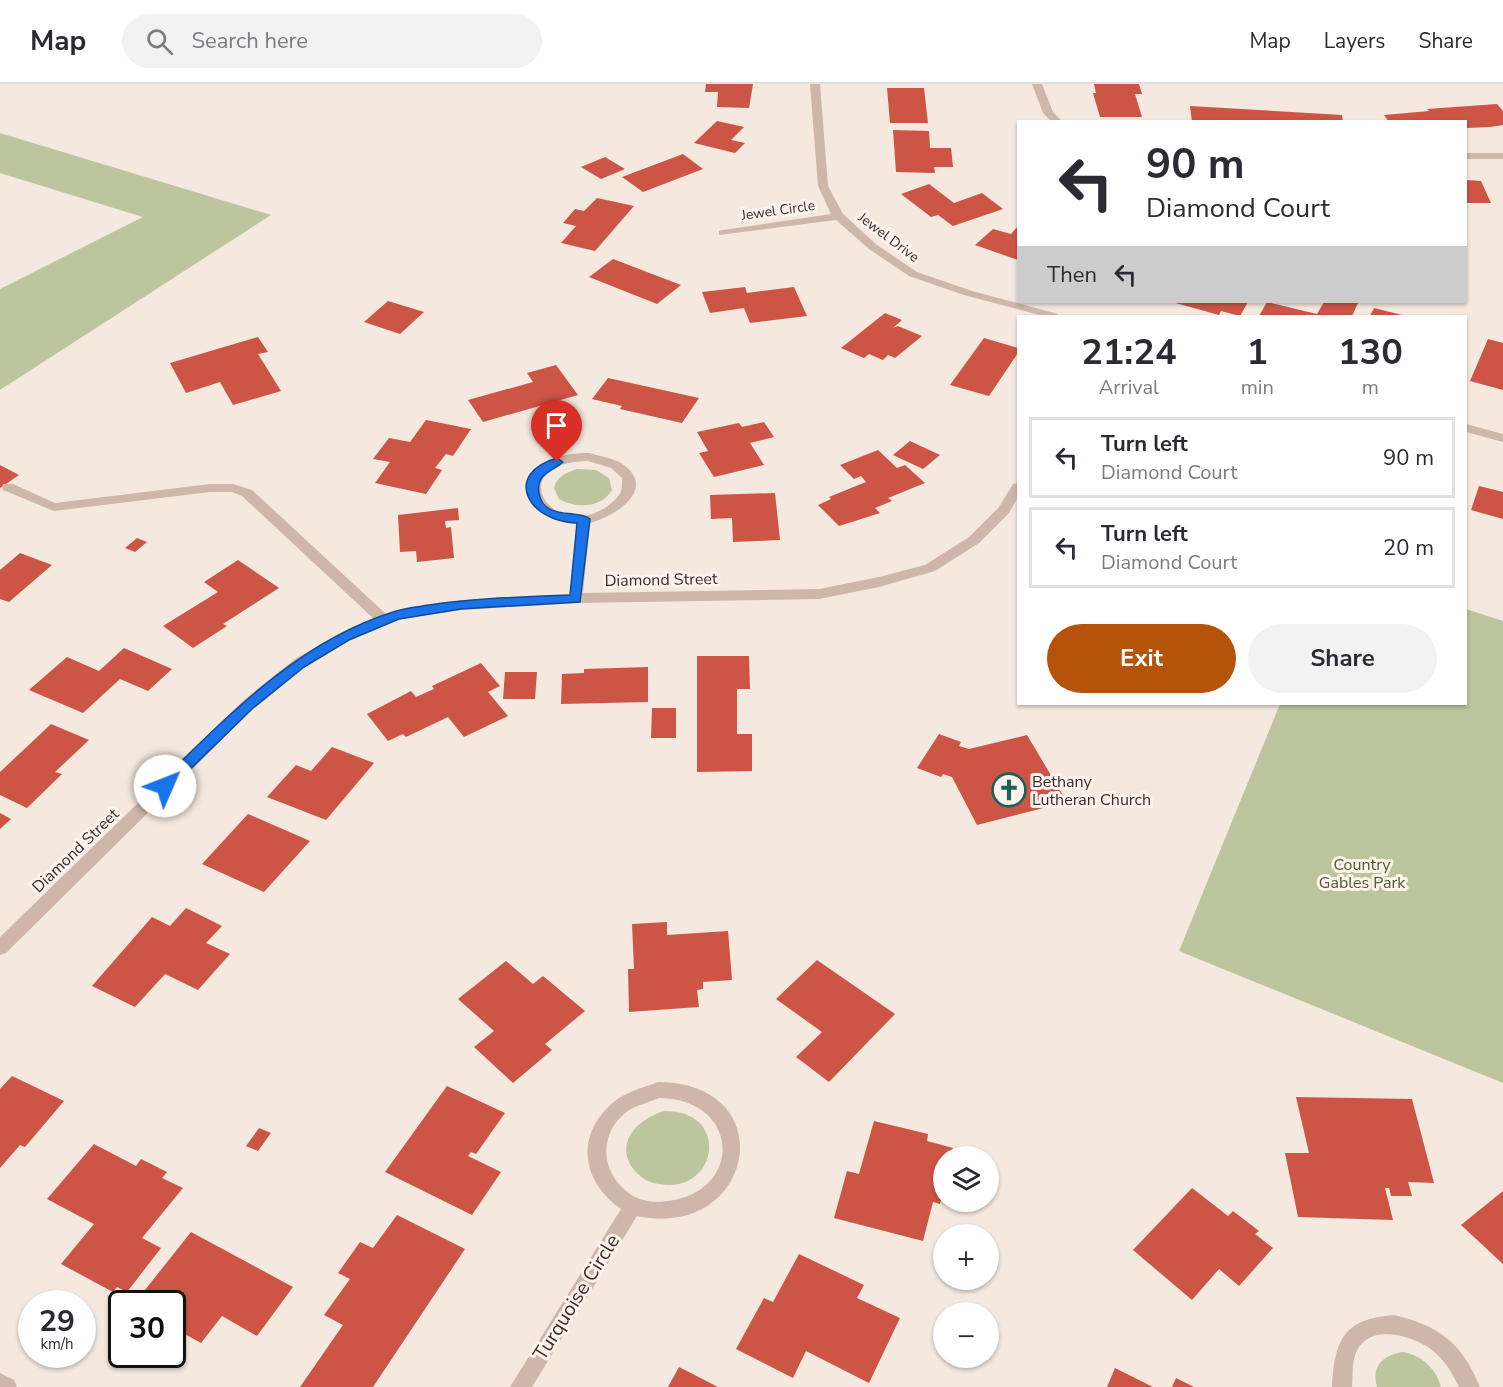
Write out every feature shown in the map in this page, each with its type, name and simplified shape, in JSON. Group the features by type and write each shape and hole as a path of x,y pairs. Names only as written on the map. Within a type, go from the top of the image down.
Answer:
{"street":[{"name":"Jewel Drive","path":"815,84 823,186 838,216 873,248 913,274 968,293 1050,315"},
{"path":"1037,84 1048,113 1056,120"},
{"path":"1467,156 1503,156"},
{"name":"Jewel Circle","path":"723,233 838,216"},
{"path":"1467,428 1503,438"},
{"path":"589,457 604,459 626,473 630,483 630,493 624,502 614,510 584,519 567,519 552,514 540,507 533,498 532,488 536,477 545,468 557,462 589,457"},
{"path":"8,488 54,507 210,488 240,490 247,493 384,620"},
{"name":"Diamond Street","path":"0,948 248,705 300,663 344,637 397,615 461,605 576,598 819,594 879,582 930,568 974,540 1004,510 1017,490"},
{"path":"576,598 584,519"},
{"path":"658,1090 680,1090 701,1097 717,1111 729,1128 733,1148 729,1169 718,1187 700,1201 679,1210 655,1212 633,1206 614,1195 601,1178 595,1159 596,1139 605,1121 618,1106 637,1095 658,1090"},
{"name":"Turquoise Circle","path":"520,1387 633,1206"},
{"path":"1342,1387 1340,1366 1345,1347 1357,1333 1375,1325 1396,1324 1417,1329 1436,1340 1453,1355 1465,1373 1470,1387"},
{"path":"0,1383 7,1387"}],"green space":[{"path":"0,133 271,215 0,390 0,289 143,217 0,173"},
{"path":"577,469 596,470 609,478 612,490 602,500 588,505 573,504 559,499 554,488 557,481"},
{"name":"Country Gables Park","path":"1467,609 1503,621 1503,1083 1179,951 1280,705 1467,705"},
{"path":"665,1111 686,1115 700,1124 708,1137 709,1152 704,1166 694,1177 679,1184 649,1182 635,1171 626,1151 627,1142 638,1126 655,1114"},
{"path":"1403,1352 1416,1356 1427,1364 1436,1374 1441,1387 1377,1387 1377,1367 1384,1359"}],"building":[{"path":"706,84 753,84 749,108 717,107 718,92 705,92"},
{"path":"1094,84 1139,84 1142,94 1135,94 1142,117 1100,117 1093,93 1096,93"},
{"path":"887,88 924,88 928,123 890,123"},
{"path":"1497,104 1503,111 1503,125 1467,128 1467,120 1388,120 1384,115 1429,111 1427,109"},
{"path":"1190,106 1342,115 1343,120 1192,120"},
{"path":"717,121 744,127 731,140 745,143 735,153 694,143"},
{"path":"893,130 929,131 930,148 951,148 953,167 934,167 935,173 896,172"},
{"path":"683,154 703,169 643,192 622,177"},
{"path":"605,157 625,169 601,179 581,167"},
{"path":"1467,180 1481,181 1491,203 1467,203"},
{"path":"929,184 954,203 982,193 1003,209 953,226 938,215 931,217 901,194"},
{"path":"597,198 634,206 595,251 561,243 576,226 563,223 575,209 584,211"},
{"path":"1017,227 1017,260 975,245 993,229 1011,234"},
{"path":"613,259 681,285 657,304 589,277"},
{"path":"745,287 747,293 794,287 807,316 750,323 744,308 710,313 702,292"},
{"path":"388,301 424,312 400,334 364,322"},
{"path":"1176,303 1247,303 1241,315 1221,311 1219,315"},
{"path":"1266,303 1317,314 1323,303 1358,303 1352,315 1260,315"},
{"path":"1374,308 1402,315 1370,315"},
{"path":"885,313 902,320 893,328 898,326 922,336 895,358 888,355 883,360 869,354 864,358 841,348"},
{"path":"258,337 268,352 258,354 281,391 233,405 220,382 186,393 170,363"},
{"path":"984,338 1017,348 1017,354 989,396 950,385"},
{"path":"1488,339 1503,343 1503,390 1470,381"},
{"path":"556,365 578,395 483,422 468,400 533,382 527,373"},
{"path":"608,378 699,398 682,423 620,409 622,406 592,399"},
{"path":"426,420 471,429 453,456 446,454 435,468 442,470 426,494 375,483 390,462 373,459 389,438 410,442"},
{"path":"764,422 774,437 750,443 764,465 714,477 699,453 708,451 697,432 739,423 742,427"},
{"path":"910,441 940,455 923,469 893,455"},
{"path":"878,450 897,468 905,465 925,483 888,498 892,501 875,508 880,513 839,526 818,505 831,499 829,497 866,482 861,476 854,479 840,465"},
{"path":"0,465 19,475 0,488"},
{"path":"1479,486 1503,492 1503,519 1471,510"},
{"path":"775,493 780,540 733,542 732,518 711,519 710,495"},
{"path":"458,508 459,520 445,521 446,528 451,527 454,558 417,562 416,551 400,552 398,515"},
{"path":"137,538 147,542 135,552 125,548"},
{"path":"20,553 52,565 9,602 0,599 0,570"},
{"path":"238,560 279,588 223,624 227,626 193,648 163,626 218,592 204,582"},
{"path":"124,648 172,669 148,691 120,679 83,713 29,690 67,657 99,671"},
{"path":"697,656 749,656 750,689 737,689 737,734 752,734 752,771 697,772"},
{"path":"481,663 500,686 488,692 508,716 464,737 448,717 406,737 403,734 388,741 367,714 411,691 416,697 434,689 432,686"},
{"path":"648,667 648,702 561,704 562,674 584,673 584,669"},
{"path":"505,672 537,672 535,699 503,699"},
{"path":"652,708 676,708 676,738 651,738"},
{"path":"51,724 89,740 55,772 62,774 27,808 0,795 0,772"},
{"name":"Bethany Lutheran Church","path":"939,734 961,742 959,746 969,749 1027,735 1067,802 977,825 952,777 943,774 941,777 917,768"},
{"path":"332,747 374,763 326,820 267,797 296,765 311,771"},
{"path":"0,813 11,819 0,829"},
{"path":"248,814 310,841 264,892 202,864"},
{"path":"186,908 222,926 206,943 230,954 198,990 165,974 135,1007 92,986 152,917 170,926"},
{"path":"667,922 667,935 728,931 732,980 703,982 703,989 697,990 699,1007 629,1012 628,969 634,969 632,924"},
{"path":"817,960 895,1014 829,1082 796,1057 822,1032 776,999"},
{"path":"506,961 533,984 543,976 585,1011 545,1044 552,1050 513,1083 474,1047 494,1031 458,999"},
{"path":"12,1076 64,1101 25,1147 20,1145 0,1168 0,1089"},
{"path":"447,1086 505,1113 476,1154 471,1152 468,1156 501,1172 472,1215 385,1172"},
{"path":"1296,1097 1412,1099 1434,1183 1408,1182 1412,1196 1391,1196 1389,1188 1385,1188 1393,1220 1298,1217 1285,1153 1309,1153"},
{"path":"874,1121 928,1134 927,1141 946,1146 933,1146 933,1202 923,1241 834,1218 847,1171 859,1174"},
{"path":"259,1128 271,1133 258,1151 246,1146"},
{"path":"94,1144 136,1166 141,1159 167,1172 162,1178 183,1188 142,1238 161,1248 129,1290 117,1287 115,1290 109,1290 61,1264 94,1224 47,1199"},
{"path":"1192,1188 1228,1216 1233,1211 1259,1231 1255,1234 1273,1248 1239,1286 1219,1269 1192,1300 1133,1250"},
{"path":"1503,1191 1503,1264 1461,1225"},
{"path":"397,1215 465,1249 373,1387 300,1387 343,1325 324,1315 350,1279 338,1273 360,1242 373,1248"},
{"path":"191,1232 293,1287 257,1336 222,1316 201,1343 186,1335 186,1290 145,1290"},
{"path":"799,1254 864,1285 857,1298 900,1318 869,1383 806,1351 793,1378 736,1349 764,1298 773,1302"},
{"path":"679,1367 718,1387 668,1387"},
{"path":"1115,1368 1153,1387 1107,1387"},
{"path":"1176,1378 1194,1387 1172,1387"}],"place":[{"name":"Bethany Lutheran Church","path":"1009,790"}],"route":[{"path":"165,786 248,705 300,663 344,637 397,615 461,605 576,598 584,519 567,519 552,514 540,507 533,498 532,488 536,477 545,468 557,462"}]}
